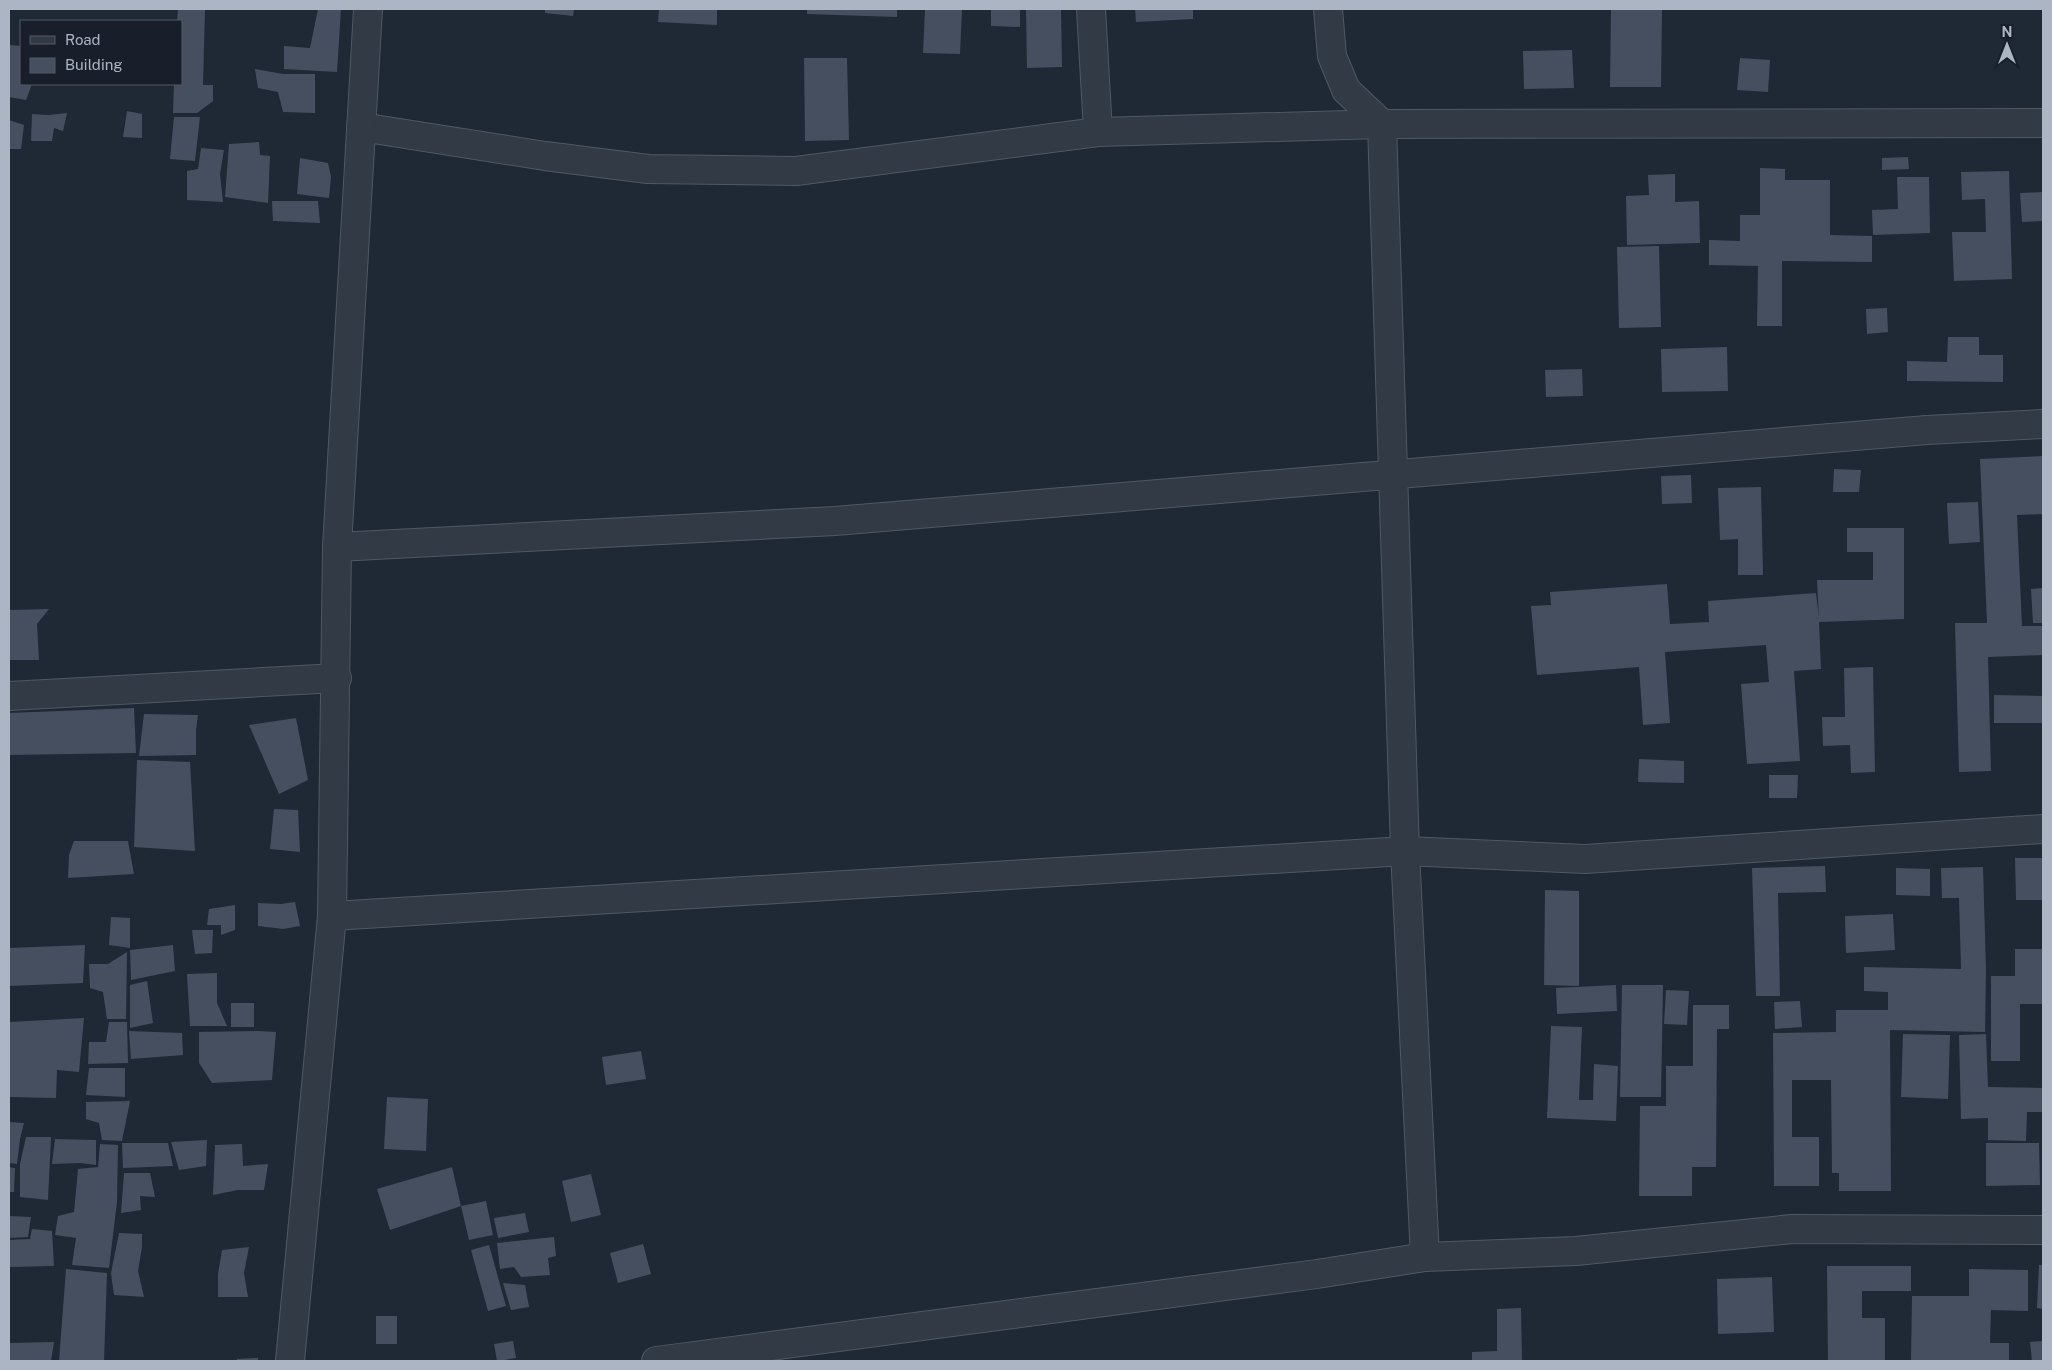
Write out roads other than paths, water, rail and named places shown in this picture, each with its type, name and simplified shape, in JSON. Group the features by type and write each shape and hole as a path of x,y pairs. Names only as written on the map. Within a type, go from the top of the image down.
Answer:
{"street":[{"path":"290,1361 332,916 338,547 368,9"},
{"path":"1090,9 1098,132"},
{"path":"1328,9 1332,56 1346,90 1382,124 1405,851 1425,1256"},
{"path":"361,127 545,156 648,169 796,171 1098,132 1382,124 2043,123"},
{"path":"338,547 835,522 1927,430 2043,424"},
{"path":"9,696 337,678"},
{"path":"332,916 1405,851 1585,859 2043,829"},
{"path":"656,1361 690,1360 1317,1274 1425,1256 1576,1251 1792,1229 2043,1230"}]}
